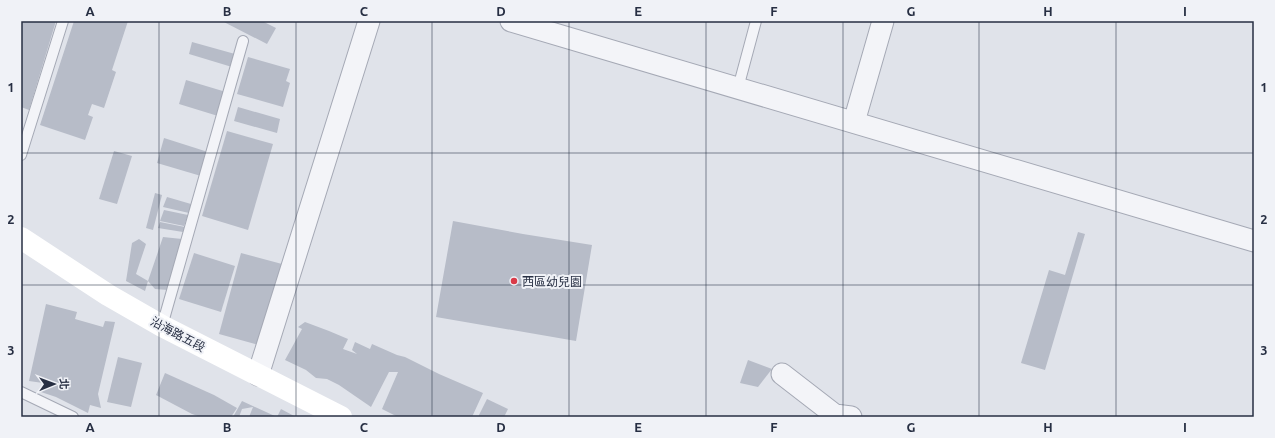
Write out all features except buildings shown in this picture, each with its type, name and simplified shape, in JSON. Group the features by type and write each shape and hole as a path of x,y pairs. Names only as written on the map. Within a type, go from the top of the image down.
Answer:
{"street":[{"path":"258,375 369,21"},
{"path":"511,21 1254,241"},
{"path":"854,122 884,21"},
{"name":"沿海路五段","path":"21,238 108,295 162,326 341,417"},
{"path":"782,374 836,415 851,417"}],"lane":[{"path":"21,155 62,21"},
{"path":"738,88 756,21"},
{"path":"162,326 243,41"},
{"path":"21,392 74,417"}],"place":[{"name":"西區幼兒園","path":"514,281"}]}
